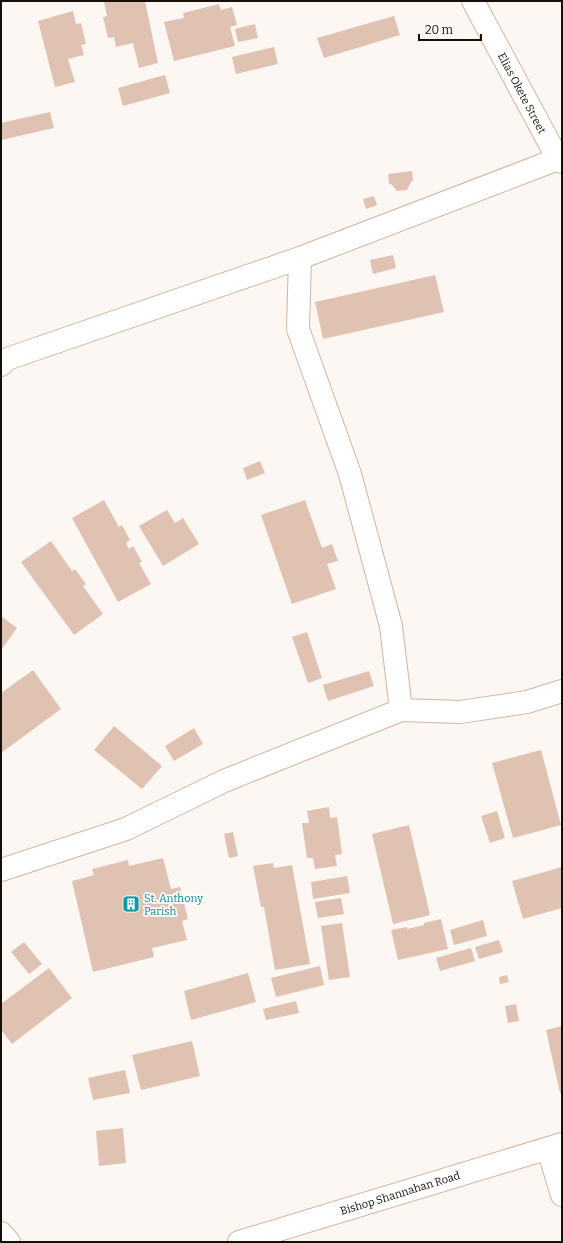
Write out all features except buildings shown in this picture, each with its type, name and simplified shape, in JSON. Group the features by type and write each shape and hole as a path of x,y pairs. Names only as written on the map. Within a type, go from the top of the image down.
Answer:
{"street":[{"name":"Elias Okete Street","path":"473,1 560,160"},
{"path":"1,365 7,359 300,258 560,160"},
{"path":"300,258 298,329 350,474 392,626 401,710"},
{"path":"1,870 126,829 224,781 401,710 460,712 527,702 562,691"},
{"path":"555,1147 562,1195"},
{"name":"Bishop Shannahan Road","path":"239,1242 555,1147"},
{"path":"1,1233 9,1242"}],"place":[{"name":"St. Anthony Parish","path":"131,904"}]}
